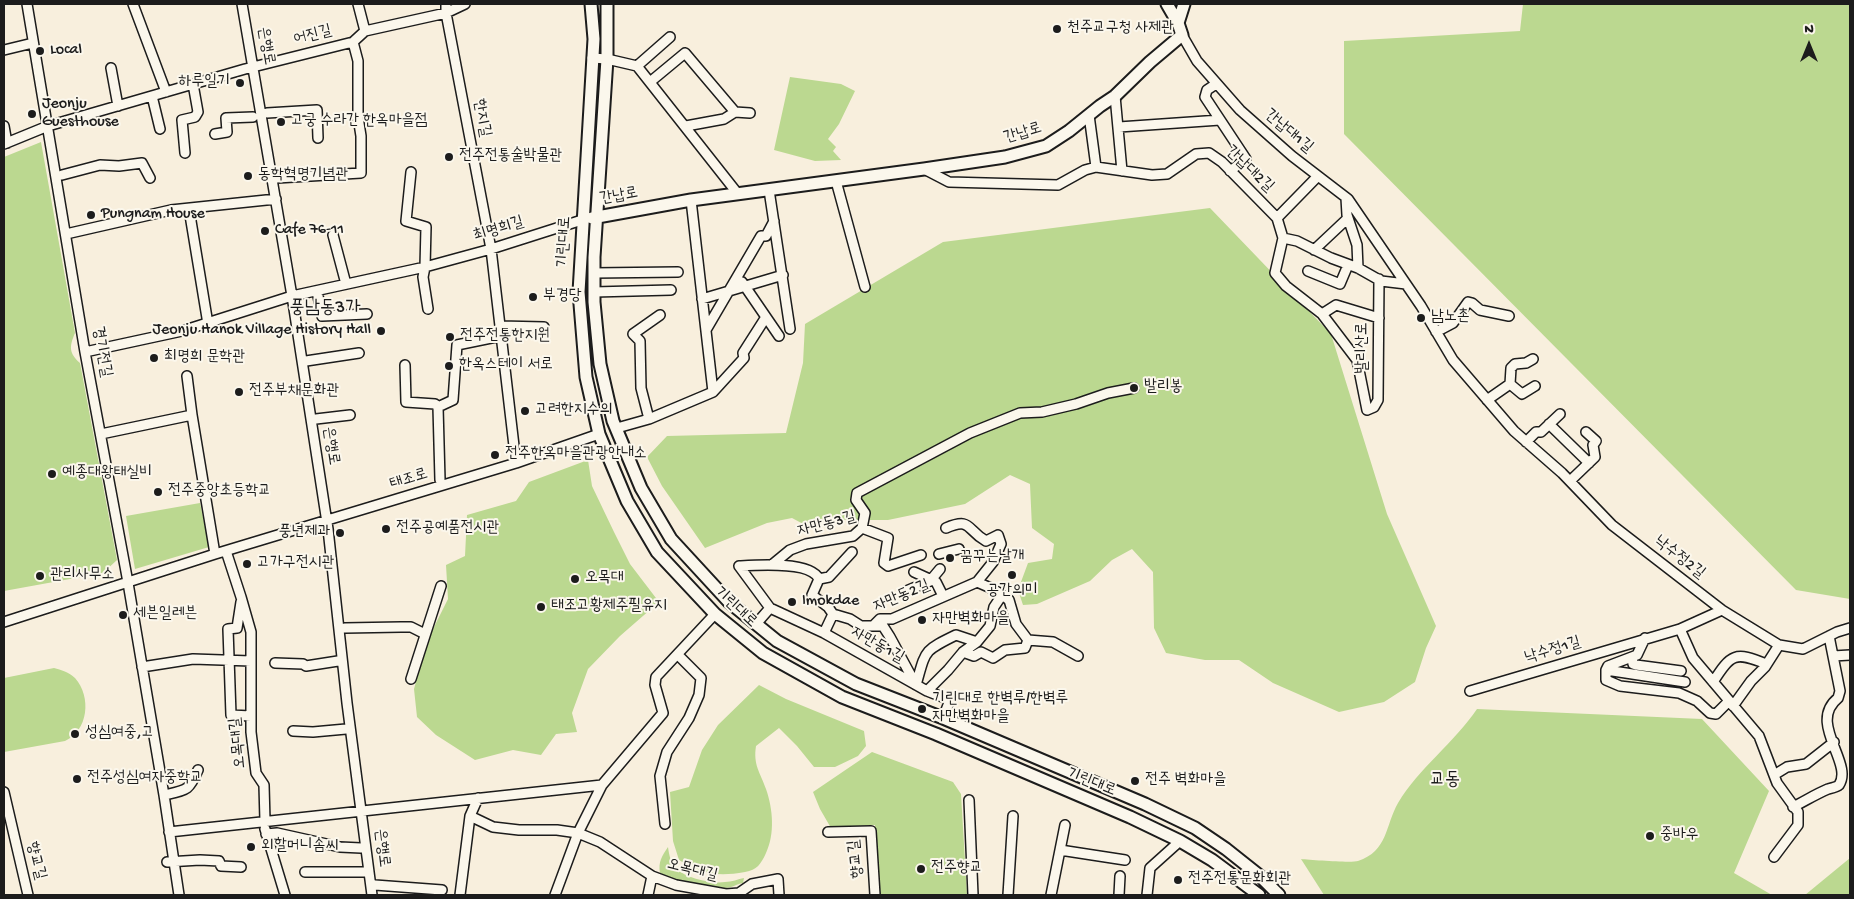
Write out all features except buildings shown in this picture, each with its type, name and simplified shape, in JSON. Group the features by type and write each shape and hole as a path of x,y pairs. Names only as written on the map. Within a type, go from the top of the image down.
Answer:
{"street":[{"name":"경기전길","path":"26,4 85,352 128,582 164,795 171,862 179,895"},
{"path":"134,4 166,92"},
{"name":"은행로","path":"242,4 292,296 326,522 372,895"},
{"path":"358,4 365,31"},
{"name":"어진길","path":"4,126 6,144 48,126 253,67 353,42 365,31 465,4"},
{"name":"기린대로","path":"591,4 593,21 592,58 579,292 586,377 599,434 627,501 657,552 715,614 763,654 842,697 928,731 1130,817 1180,841 1212,860 1259,895"},
{"name":"기린대로","path":"607,4 607,59 594,273 594,302 600,364 614,421 641,488 672,539 729,602 777,640 856,684 943,718 1145,804 1195,828 1240,860 1279,895"},
{"path":"1167,4 1182,35"},
{"path":"1178,24 1184,4"},
{"name":"한지길","path":"446,8 492,249 516,463"},
{"name":"간납대1길","path":"1182,35 1197,61 1240,110 1292,156 1346,197 1406,284 1436,332"},
{"name":"간납로","path":"582,220 691,200 1005,157 1046,146 1069,132 1115,96 1150,62 1182,35"},
{"path":"637,66 670,37"},
{"name":"어진길","path":"277,178 361,173 361,136 358,117 358,60 353,42"},
{"path":"4,50 33,43"},
{"path":"650,82 684,53 734,112"},
{"path":"592,58 607,59 637,66 738,194"},
{"path":"111,68 118,106"},
{"path":"185,153 182,120 196,117 198,112 193,84"},
{"path":"1216,84 1207,90 1205,97 1246,159 1230,171"},
{"path":"152,96 160,129"},
{"path":"1115,96 1122,171"},
{"path":"267,113 317,110 318,138"},
{"path":"686,126 724,119 734,112 750,113"},
{"path":"924,169 949,182 1058,185 1085,170 1096,167 1089,115"},
{"path":"215,134 227,132 226,118 253,117"},
{"path":"1119,127 1220,120"},
{"name":"간납대2길","path":"1096,167 1152,175 1167,174 1196,154 1209,153 1222,162 1277,218 1283,238 1275,273 1286,286 1322,314 1357,360 1367,410"},
{"path":"62,175 100,165 142,164 150,178"},
{"path":"410,172 412,190 406,221 426,227 423,277 428,309"},
{"path":"1277,218 1318,176"},
{"path":"836,181 865,287"},
{"path":"769,190 790,329"},
{"path":"1346,197 1348,218 1357,245 1358,268"},
{"path":"66,234 171,210 276,199"},
{"path":"691,200 713,392"},
{"path":"189,209 208,324"},
{"path":"1314,250 1348,218"},
{"name":"최명희길","path":"85,352 208,324 292,296 425,267 492,249 582,220"},
{"path":"706,330 761,236 766,236 774,221"},
{"path":"333,235 346,284"},
{"path":"1283,238 1297,241 1358,268 1379,280 1406,284"},
{"path":"1308,271 1340,284 1348,265"},
{"name":"기린대로","path":"594,273 678,272"},
{"path":"702,299 783,275"},
{"path":"738,276 779,336"},
{"name":"발리산로","path":"1367,410 1374,408 1378,400 1379,280"},
{"path":"594,292 671,290"},
{"path":"317,291 322,316 367,314"},
{"path":"1436,332 1453,323 1468,302 1480,310 1509,316"},
{"path":"1322,314 1336,305 1379,318"},
{"path":"649,420 641,388 640,341 633,334 660,315"},
{"path":"617,428 649,420 713,392 744,358 743,353 766,317"},
{"path":"500,326 544,327"},
{"name":"낙수정2길","path":"1436,332 1453,360 1514,432 1570,481 1612,525 1722,610 1779,645 1804,649 1850,628"},
{"path":"405,365 406,402 435,404 438,407 453,400 457,344 496,337"},
{"path":"306,361 359,354"},
{"path":"1510,384 1511,368 1515,364 1526,363 1533,359"},
{"path":"187,376 215,554"},
{"path":"1487,400 1510,384"},
{"path":"1510,384 1522,394 1535,386"},
{"path":"862,528 865,514 856,500 857,493 970,433 1020,413 1042,412 1076,404 1108,393 1134,388"},
{"name":"태조로","path":"438,407 440,480"},
{"path":"1526,442 1536,432 1541,432 1560,414"},
{"path":"101,434 192,415"},
{"name":"은행로","path":"316,419 350,415"},
{"path":"1549,424 1589,463"},
{"path":"1570,481 1595,457 1593,445 1596,441 1586,432"},
{"name":"태조로","path":"4,622 215,554 516,463 599,434"},
{"name":"자만동2길","path":"874,625 880,619 892,619 977,582 993,562 1001,544 998,535 986,541 977,536 970,526 958,522 946,528"},
{"name":"자만동3길","path":"773,564 790,550 806,544 853,536 862,528 888,538 884,563 888,566 921,555"},
{"path":"939,554 959,549"},
{"path":"142,666 193,659 250,661 251,632 226,551"},
{"path":"832,614 824,633 770,608 738,566 773,564 810,570 816,573 819,579 829,577 852,552"},
{"path":"904,592 931,579 940,569"},
{"name":"자만동2길","path":"914,572 936,582 943,596"},
{"name":"자만동2길","path":"819,579 812,595 828,607 832,614 850,619 861,626 883,626 916,685"},
{"path":"977,582 993,589 1009,600 1016,624 1028,640 1053,642 1078,656"},
{"path":"411,679 441,586"},
{"path":"927,690 963,652 977,642 990,626 994,607 1002,595"},
{"path":"241,597 238,628 228,628 231,716 251,716"},
{"path":"756,624 770,608"},
{"name":"낙수정1길","path":"1470,692 1680,629 1722,610"},
{"path":"555,895 578,833 602,784 662,713 655,685 656,677 715,614"},
{"path":"345,628 410,627 424,634"},
{"path":"1680,629 1693,658 1759,736 1777,783 1798,812 1798,825 1774,857"},
{"name":"자만동1길","path":"824,633 916,685 950,700 943,718"},
{"name":"자만동1길","path":"916,685 927,651 932,647 956,635 977,642"},
{"path":"1793,807 1839,785 1845,775 1844,766 1834,742 1828,714 1832,703 1838,698 1840,691 1829,636"},
{"path":"1645,638 1637,655 1610,664 1606,670 1606,680 1636,689 1679,693 1697,701 1710,713 1716,714 1731,703 1766,664 1779,645"},
{"path":"963,652 974,656 982,652 992,658 1005,650 1025,648 1028,640"},
{"path":"665,824 660,776 668,752 689,718 700,695 701,678 678,655"},
{"path":"1833,656 1850,655"},
{"path":"1632,657 1633,664 1636,665 1681,671"},
{"path":"1713,682 1725,663 1735,658 1751,658 1766,664"},
{"name":"오목대길","path":"250,661 251,732 256,772 264,785 264,822 266,834 285,895"},
{"path":"275,663 303,664 306,666 338,661"},
{"path":"1606,670 1685,682"},
{"path":"293,731 313,732 346,729"},
{"path":"1774,775 1787,767 1806,764 1834,742"},
{"path":"164,795 183,791 191,785 198,770"},
{"path":"169,832 602,784"},
{"name":"향교길","path":"4,792 28,895"},
{"path":"460,891 470,816 478,798"},
{"path":"968,800 973,895"},
{"name":"오목대길","path":"470,816 493,827 518,830 558,830 578,833 600,842 652,876 676,885 726,894 739,893 752,884 778,879 779,895"},
{"path":"1008,895 1014,816"},
{"path":"1051,895 1065,825"},
{"name":"향교길","path":"828,832 870,831 875,895"},
{"name":"은행로","path":"266,834 277,833 340,847 361,848"},
{"path":"1147,895 1150,868 1180,841"},
{"path":"1060,850 1125,860"},
{"path":"171,862 219,861 222,866 241,868"},
{"name":"은행로","path":"304,872 364,872"},
{"path":"648,895 652,876"},
{"path":"1119,895 1120,876"},
{"name":"은행로","path":"375,885 442,890"}],"green space":[{"path":"1523,4 1850,4 1850,599 1796,590 1344,134 1344,41 1520,31"},
{"path":"790,77 841,84 855,91 839,124 828,139 836,147 833,151 841,160 815,161 774,150"},
{"path":"41,142 75,333 71,350 80,363 117,560 103,573 4,591 4,157"},
{"path":"1210,208 1331,334 1387,514 1436,626 1426,648 1415,682 1384,702 1339,712 1273,683 1239,660 1205,660 1166,653 1154,628 1153,572 1132,549 1112,560 1090,581 1037,604 1023,605 1018,590 1028,563 1052,559 1054,544 1032,528 1030,484 1010,475 965,504 888,520 830,520 807,526 792,518 767,523 705,548 662,486 647,457 667,436 786,433 803,363 805,324 943,242"},
{"path":"588,460 592,486 630,564 659,602 620,636 588,669 572,713 577,732 556,734 541,755 513,750 475,760 436,735 417,717 414,689 427,641 448,599 446,565 465,556 467,515 516,501 529,482"},
{"path":"200,503 209,547 135,569 126,516"},
{"path":"54,668 75,678 84,694 85,713 79,730 65,741 4,752 4,678"},
{"path":"759,685 786,699 864,731 866,746 858,756 835,767 814,767 779,728 756,746 756,763 766,789 771,813 772,830 769,846 758,866 753,870 726,874 710,873 679,860 673,841 670,792 689,787 702,750 718,725"},
{"path":"1477,709 1702,719 1769,791 1734,873 1772,895 1324,895 1301,859 1354,862 1368,857 1375,851 1384,837 1398,803 1406,790 1458,733"},
{"path":"872,752 953,782 961,794 967,895 879,895 875,825 831,828 813,792"},
{"path":"668,847 670,859 674,867 686,875 699,880 713,882 728,882 744,878 743,883 727,888 708,887 683,882 660,873 661,859"},
{"path":"1850,858 1850,895 1805,895"}],"place":[{"name":"천주교구청 사제관","path":"1057,29"},
{"name":"Local","path":"40,51"},
{"name":"하루일기","path":"240,83"},
{"name":"Jeonju Guesthouse","path":"32,114"},
{"name":"고궁 수라간 한옥마을점","path":"281,122"},
{"name":"전주전통술박물관","path":"449,157"},
{"name":"동학혁명기념관","path":"248,176"},
{"name":"Pungnam House","path":"91,215"},
{"name":"Cafe 76-11","path":"265,231"},
{"name":"부경당","path":"533,297"},
{"name":"남노촌","path":"1421,318"},
{"name":"Jeonju Hanok Village History Hall","path":"381,331"},
{"name":"전주전통한지원","path":"450,337"},
{"name":"최명희 문학관","path":"154,358"},
{"name":"한옥스테이 서로","path":"449,366"},
{"name":"발리봉","path":"1134,388"},
{"name":"전주부채문화관","path":"239,392"},
{"name":"고려한지수의","path":"525,411"},
{"name":"전주한옥마을관광안내소","path":"495,455"},
{"name":"예종대왕태실비","path":"52,474"},
{"name":"전주중앙초등학교","path":"158,492"},
{"name":"전주공예품전시관","path":"386,529"},
{"name":"풍년제과","path":"340,533"},
{"name":"꿈꾸는날개","path":"950,558"},
{"name":"고가구전시관","path":"247,564"},
{"name":"공간의미","path":"1012,575"},
{"name":"관리사무소","path":"40,576"},
{"name":"오목대","path":"575,579"},
{"name":"Imokdae","path":"792,602"},
{"name":"태조고황제주필유지","path":"541,607"},
{"name":"세븐일레븐","path":"123,615"},
{"name":"자만벽화마을","path":"922,620"},
{"name":"기린대로 한벽루/한벽루 자만벽화마을","path":"922,709"},
{"name":"성심여중,고","path":"75,734"},
{"name":"전주성심여자중학교","path":"77,779"},
{"name":"전주 벽화마을","path":"1135,781"},
{"name":"중바우","path":"1650,836"},
{"name":"외할머니솜씨","path":"251,847"},
{"name":"전주향교","path":"921,869"},
{"name":"전주전통문화회관","path":"1178,880"}],"district":[{"name":"풍남동3가","path":"325,309"},
{"name":"교동","path":"1445,781"}]}
